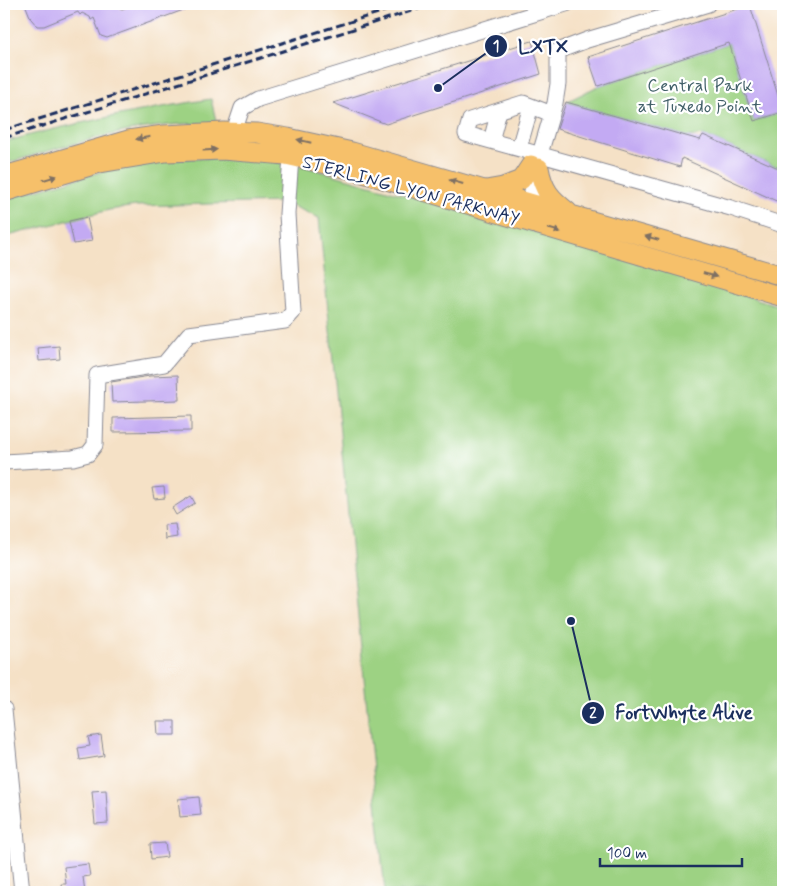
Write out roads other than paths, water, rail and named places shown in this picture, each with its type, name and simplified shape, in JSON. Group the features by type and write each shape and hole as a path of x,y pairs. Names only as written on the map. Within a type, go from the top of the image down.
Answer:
{"main road":[{"name":"STERLING LYON PARKWAY","path":"4,176 52,161 144,137 234,132 257,133 352,152 483,190 521,210 572,216 782,275"},
{"name":"STERLING LYON PARKWAY","path":"4,192 100,163 166,152 222,150 291,156 521,210 783,297"},
{"path":"4,170 52,161"},
{"path":"483,190 503,187 521,180 537,163"},
{"path":"537,163 547,192 554,201 572,216"}],"street":[{"path":"234,132 242,108 258,99 566,4"},
{"path":"521,210 552,114 558,84 558,51 587,40 708,4"},
{"path":"552,114 523,103 470,120 466,134 518,148 537,163 730,208 783,225"},
{"path":"518,148 531,106"},
{"path":"492,141 499,111"},
{"path":"4,462 73,458 88,454 95,445 97,375 164,364 189,334 285,321 293,312 287,214 291,156"},
{"path":"4,709 22,892"}],"railway":[{"path":"4,130 407,4"},
{"path":"4,138 434,4"}],"place":[{"name":"LXTX","path":"438,88"},
{"name":"FortWhyte Alive","path":"571,621"}],"park label":[{"name":"Central Park at Tuxedo Point","path":"700,95"}]}
